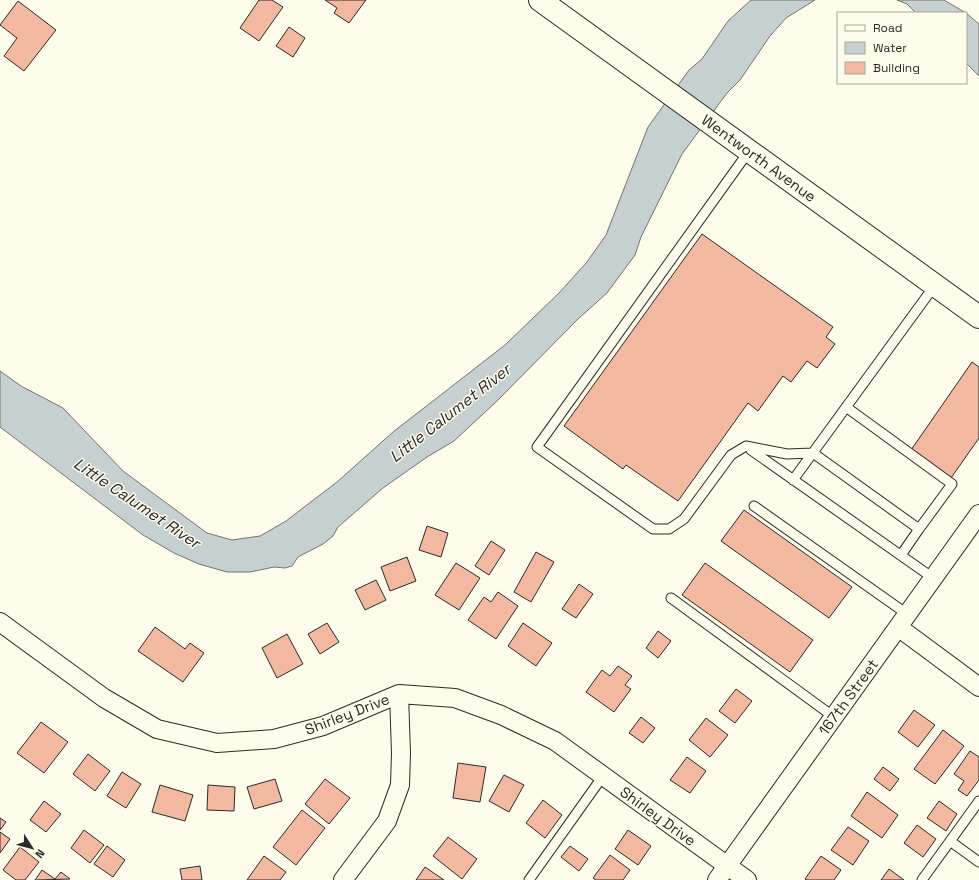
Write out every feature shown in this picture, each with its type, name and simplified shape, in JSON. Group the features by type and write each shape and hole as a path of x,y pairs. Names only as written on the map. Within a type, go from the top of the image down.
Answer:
{"street":[{"name":"Wentworth Avenue","path":"540,0 979,317"},
{"name":"167th Street","path":"717,880 979,514"},
{"path":"902,621 979,687"},
{"name":"Shirley Drive","path":"0,622 104,698 157,729 217,743 274,739 323,726 399,694 455,698 501,715 555,741 747,880"},
{"path":"343,880 387,821 400,785 401,753 399,694"}],"lane":[{"path":"749,151 537,447 653,529 669,529 684,519 731,455 746,446 786,454 813,453 919,529"},
{"path":"794,480 935,285"},
{"path":"846,407 952,484 901,555"},
{"path":"746,446 933,578"},
{"path":"754,506 902,621"},
{"path":"671,598 834,717"},
{"path":"528,880 603,776"},
{"path":"922,880 979,801"},
{"path":"950,841 979,862"}],"water":[{"name":"Little Calumet River","path":"751,0 815,0 786,18 770,36 740,80 727,93 682,154 641,237 635,255 607,293 578,319 497,401 454,441 427,457 383,488 338,527 333,536 323,544 298,557 292,566 285,568 274,567 250,572 227,572 199,564 174,553 143,535 0,427 0,371 21,386 63,408 123,471 207,533 232,540 260,536 286,521 337,482 393,432 505,345 559,293 587,262 606,235 648,127 689,70 702,59 728,21"},
{"path":"897,0 944,0 964,12 915,12 907,4"},
{"path":"967,14 979,24 979,76 967,64"}],"building":[{"path":"259,0 272,0 283,7 259,41 240,28"},
{"path":"325,0 366,0 349,23 334,13 337,8"},
{"path":"18,1 56,30 24,71 4,56 17,38 0,25"},
{"path":"289,27 305,38 293,57 276,46"},
{"path":"702,234 833,327 826,337 835,344 817,368 807,361 791,382 783,376 758,411 748,403 678,501 626,465 623,469 564,426"},
{"path":"972,362 979,367 979,438 951,478 911,450"},
{"path":"744,510 852,587 829,618 721,541"},
{"path":"427,526 448,533 441,557 419,550"},
{"path":"491,541 505,550 489,575 475,566"},
{"path":"536,552 554,562 531,602 514,592"},
{"path":"407,557 416,581 390,591 381,567"},
{"path":"456,563 480,578 459,610 435,595"},
{"path":"705,563 813,640 790,672 682,595"},
{"path":"376,580 386,600 365,610 355,590"},
{"path":"579,584 593,594 576,618 562,609"},
{"path":"498,592 518,606 496,639 468,620 484,597 491,602"},
{"path":"327,623 339,642 320,654 308,634"},
{"path":"523,623 552,643 536,666 508,646"},
{"path":"155,627 185,649 190,643 204,653 183,682 138,651"},
{"path":"658,631 671,641 658,658 646,648"},
{"path":"287,634 303,664 277,678 262,648"},
{"path":"618,666 632,676 625,685 631,689 614,712 586,692 602,670 610,676"},
{"path":"736,689 752,701 735,723 719,711"},
{"path":"914,710 935,725 918,747 898,732"},
{"path":"641,717 655,728 643,743 629,733"},
{"path":"706,718 728,735 710,757 689,740"},
{"path":"41,722 68,742 44,773 17,753"},
{"path":"943,730 964,746 935,784 914,769"},
{"path":"970,751 979,757 979,780 967,796 958,790 964,781 954,774"},
{"path":"88,754 110,771 95,791 73,774"},
{"path":"687,757 706,771 690,793 670,780"},
{"path":"458,763 486,767 480,802 453,798"},
{"path":"883,767 899,779 890,791 874,779"},
{"path":"122,772 141,784 126,808 107,796"},
{"path":"504,775 524,785 509,812 489,801"},
{"path":"275,779 282,801 254,809 247,787"},
{"path":"325,779 350,798 329,824 305,804"},
{"path":"160,785 193,795 185,821 152,812"},
{"path":"208,785 235,787 234,811 207,810"},
{"path":"867,792 898,815 882,838 851,816"},
{"path":"543,800 562,815 545,838 526,823"},
{"path":"44,801 61,814 46,832 30,820"},
{"path":"939,801 957,814 946,831 927,818"},
{"path":"302,810 325,828 296,865 273,847"},
{"path":"0,818 6,822 0,830"},
{"path":"917,825 936,839 923,857 904,843"},
{"path":"848,827 869,841 853,865 831,850"},
{"path":"84,830 104,845 90,863 71,848"},
{"path":"628,830 651,846 638,865 615,849"},
{"path":"0,832 10,839 0,853"},
{"path":"448,837 477,859 462,879 433,856"},
{"path":"107,846 125,860 113,877 94,864"},
{"path":"570,846 588,859 579,871 561,857"},
{"path":"20,847 39,862 25,880 16,880 3,870"},
{"path":"610,855 630,870 623,880 596,880 593,878"},
{"path":"264,856 286,872 280,880 247,880"},
{"path":"821,856 841,870 834,880 805,879"},
{"path":"200,866 202,880 182,880 180,869"},
{"path":"425,867 444,880 416,880"},
{"path":"889,869 904,880 881,880"},
{"path":"42,870 55,879 61,872 70,879 35,880"}]}
